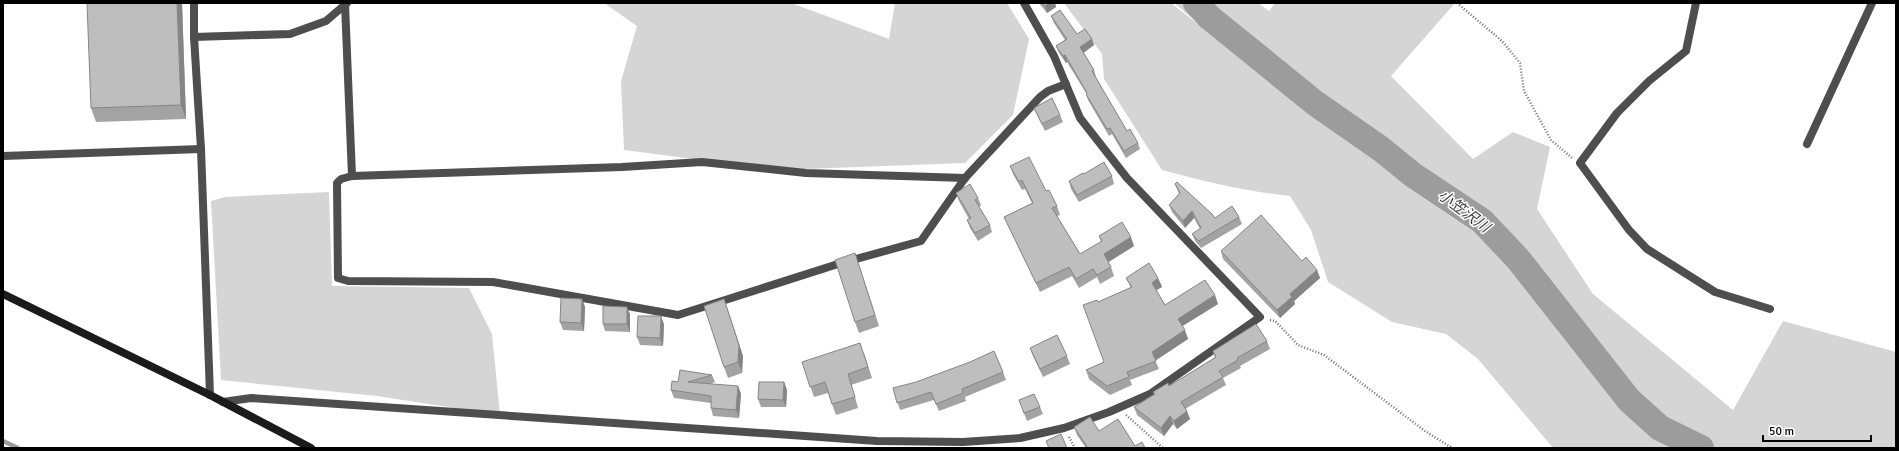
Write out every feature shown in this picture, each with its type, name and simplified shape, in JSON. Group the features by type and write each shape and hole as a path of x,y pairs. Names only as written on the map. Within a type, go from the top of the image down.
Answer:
{"street":[{"path":"194,3 194,37 201,149 210,395"},
{"path":"223,402 251,398 857,444 963,442 1020,438 1064,428 1118,408 1150,394 1260,317 1127,178 1080,118 1054,56 1024,3"},
{"path":"1696,3 1686,51 1649,81 1617,113 1580,164 1629,230 1647,249 1714,292 1770,309"},
{"path":"1807,144 1872,3"},
{"path":"194,37 290,34 326,21 346,4"},
{"path":"346,4 352,176"},
{"path":"965,178 806,173 702,162 622,167 352,176 340,179 337,183 338,278 348,281 493,282 678,315 838,264 921,242 965,178 1040,97 1048,91 1066,84"},
{"path":"3,156 201,149"},
{"path":"3,294 210,395 311,448"}],"path":[{"path":"1457,3 1502,41 1520,63 1524,91 1551,140 1580,164"},
{"path":"1260,317 1275,321 1298,345 1324,355 1425,431 1452,448"},
{"path":"1118,408 1163,448"}],"shaded area":[{"path":"604,3 791,3 889,39 895,3 1007,3 1029,39 1013,115 965,163 777,170 624,150 621,81 637,26"},
{"path":"1064,3 1171,3 1211,34 1174,3 1258,3 1269,11 1275,3 1455,3 1391,76 1473,159 1513,132 1550,147 1537,209 1593,294 1733,410 1783,321 1896,352 1896,448 1553,448 1478,359 1446,334 1392,322 1328,282 1311,230 1290,196 1225,186 1162,170 1104,79 1102,54"},
{"path":"329,192 332,286 469,288 492,334 500,415 377,396 221,380 211,201 225,197"}],"building":[{"path":"87,3 177,3 181,105 91,108"},
{"path":"1042,3 1050,3 1045,6"},
{"path":"1060,10 1077,34 1085,29 1092,39 1080,47 1094,70 1092,71 1127,131 1130,129 1138,143 1124,151 1110,128 1107,129 1065,55 1063,56 1056,46 1067,39 1051,16"},
{"path":"1052,98 1060,115 1042,124 1034,108"},
{"path":"1029,157 1046,191 1049,190 1057,206 1052,208 1080,254 1102,241 1099,236 1122,222 1131,237 1104,254 1111,267 1097,275 1093,269 1076,279 1069,267 1036,283 1004,217 1033,203 1022,180 1019,182 1010,166"},
{"path":"1104,162 1112,176 1077,195 1069,181"},
{"path":"1177,182 1215,218 1232,206 1239,217 1199,241 1192,234 1201,228 1192,211 1183,221 1169,205 1180,193 1175,184"},
{"path":"970,184 978,198 975,200 990,225 975,233 967,220 971,218 956,193"},
{"path":"1261,215 1302,261 1306,257 1317,270 1290,294 1292,297 1277,310 1221,251"},
{"path":"855,253 875,315 855,322 835,260"},
{"path":"1149,263 1158,278 1152,283 1165,305 1205,280 1215,295 1178,319 1185,330 1152,352 1156,361 1127,372 1129,377 1107,386 1086,370 1104,362 1083,305 1097,300 1098,302 1132,287 1126,278"},
{"path":"561,298 582,299 581,323 560,322"},
{"path":"724,299 739,345 738,362 724,367 704,306"},
{"path":"603,306 627,307 627,324 603,324"},
{"path":"638,316 661,316 660,338 637,337"},
{"path":"1256,324 1267,341 1237,358 1238,360 1219,371 1223,377 1181,402 1187,411 1174,421 1170,416 1161,428 1134,407 1155,394 1153,392 1168,383 1169,386 1216,357 1213,351"},
{"path":"1057,335 1067,356 1040,369 1030,348"},
{"path":"860,343 868,367 848,374 855,397 832,404 825,382 810,387 802,362"},
{"path":"994,351 1003,372 962,389 963,393 936,404 931,392 897,403 893,388 916,382 970,362"},
{"path":"680,370 712,375 688,382 738,386 736,410 711,408 711,396 671,390 672,381 678,382"},
{"path":"759,382 784,382 783,400 758,399"},
{"path":"1034,394 1040,407 1024,413 1019,400"},
{"path":"1090,417 1099,431 1118,419 1135,446 1142,442 1145,448 1088,448 1074,427"},
{"path":"1061,434 1067,448 1049,448 1046,441"}],"waterway":[{"name":"小笠沢川","path":"1196,3 1209,17 1315,103 1381,149 1413,175 1482,221 1518,259 1629,400 1660,428 1701,448"},
{"path":"3,441 18,448"}]}
